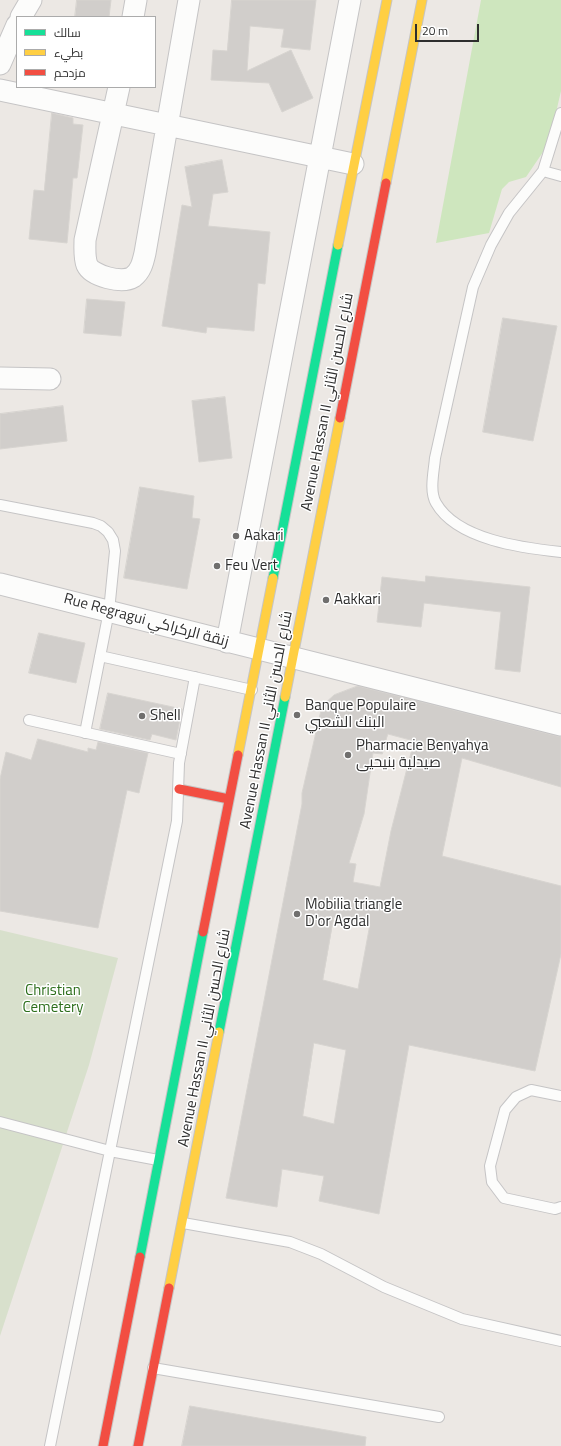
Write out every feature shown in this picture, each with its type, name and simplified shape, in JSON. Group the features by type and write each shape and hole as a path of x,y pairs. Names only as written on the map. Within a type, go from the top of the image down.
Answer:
{"main road":[{"name":"Avenue Hassan II شارع الحسن الثاني","path":"103,1446 229,799 260,651 283,523 353,164 387,0"},
{"name":"Avenue Hassan II شارع الحسن الثاني","path":"138,1446 422,0"},
{"path":"179,789 229,799"}],"street":[{"path":"22,16 31,0"},
{"path":"133,16 136,0"},
{"path":"119,88 85,240 84,254 87,265 91,270 120,279 133,277 141,268 189,0"},
{"path":"227,642 350,0"},
{"path":"0,64 16,27"},
{"path":"0,90 353,164"},
{"path":"0,378 50,379"},
{"name":"Rue Regragui زنقة الركراكي","path":"0,584 260,651 561,725"}],"lane":[{"path":"561,113 543,171 509,213 491,245 473,287 435,458 433,486 435,503 452,522 479,535 520,548 561,552"},
{"path":"543,171 561,176"},
{"path":"0,505 93,523 101,526 108,532 113,540 115,551 109,611 85,733"},
{"path":"100,656 252,690"},
{"path":"50,1446 177,821 181,754 195,677"},
{"path":"29,720 181,754"},
{"path":"560,1093 531,1090 516,1097 505,1110 490,1166 492,1182 504,1198 555,1209 561,1207"},
{"path":"0,1122 110,1151 158,1160"},
{"path":"183,1222 290,1242 320,1254 384,1287 462,1319 561,1341"},
{"path":"153,1368 439,1417"}],"green space":[{"path":"481,0 561,0 561,91 551,134 543,152 526,177 509,182 502,189 489,233 436,243"},
{"name":"Christian Cemetery","path":"0,930 118,958 89,1065 0,1336"}],"building":[{"path":"77,0 111,0 109,16 75,16"},
{"path":"232,0 316,0 310,50 281,47 284,29 250,26 247,71 291,50 313,98 282,112 269,83 211,80 213,50 227,51"},
{"path":"52,113 73,118 73,124 83,125 77,178 73,178 67,243 29,239 34,190 44,191"},
{"path":"222,160 228,192 213,194 208,226 270,232 265,284 258,283 254,331 207,327 206,333 162,326 182,205 192,207 185,167"},
{"path":"87,299 125,302 121,336 84,333"},
{"path":"503,318 557,326 533,441 483,432"},
{"path":"225,397 232,458 199,462 192,401"},
{"path":"63,406 67,441 0,449 0,414"},
{"path":"140,487 194,496 192,518 200,519 187,589 124,578"},
{"path":"426,576 530,587 520,672 495,669 501,612 424,603 421,627 377,622 382,577 425,582"},
{"path":"39,633 85,643 76,683 29,673"},
{"path":"358,686 561,737 561,787 462,758 442,856 561,886 561,954 535,1071 409,1045 379,1214 319,1201 324,1176 282,1169 277,1207 226,1198 302,804 302,793 322,706 334,695","holes":["388,734 414,741 391,831 380,887 353,882 356,864 349,863 364,814 373,753 382,754","334,917 370,924 358,989 323,980","314,1043 346,1050 334,1124 303,1116"]},
{"name":"Shell","path":"108,693 182,709 176,740 152,734 150,740 100,729"},
{"path":"38,739 88,752 88,748 96,750 98,742 148,753 139,793 127,790 98,928 0,911 0,779 6,752 31,760"},
{"path":"190,1406 366,1437 365,1446 182,1446"}],"traffic: fast":[{"path":"273,578 338,245"},
{"path":"219,1032 285,697"},
{"path":"140,1257 203,932"}],"traffic: slow":[{"path":"338,245 387,0"},
{"path":"386,183 422,0"},
{"path":"285,697 340,418"},
{"path":"238,755 273,578"},
{"path":"169,1288 219,1032"}],"traffic: jam":[{"path":"340,418 386,183"},
{"path":"203,932 238,755"},
{"path":"179,789 229,799"},
{"path":"103,1446 140,1257"},
{"path":"138,1446 169,1288"}],"place":[{"name":"Aakari","path":"236,536"},
{"name":"Feu Vert","path":"217,566"},
{"name":"Aakkari","path":"326,600"},
{"name":"Banque Populaire البنك الشعبي","path":"297,715"},
{"name":"Shell","path":"142,716"},
{"name":"Pharmacie Benyahya صيدلية بنيحيى","path":"348,755"},
{"name":"Mobilia triangle D'or Agdal","path":"297,914"}]}
